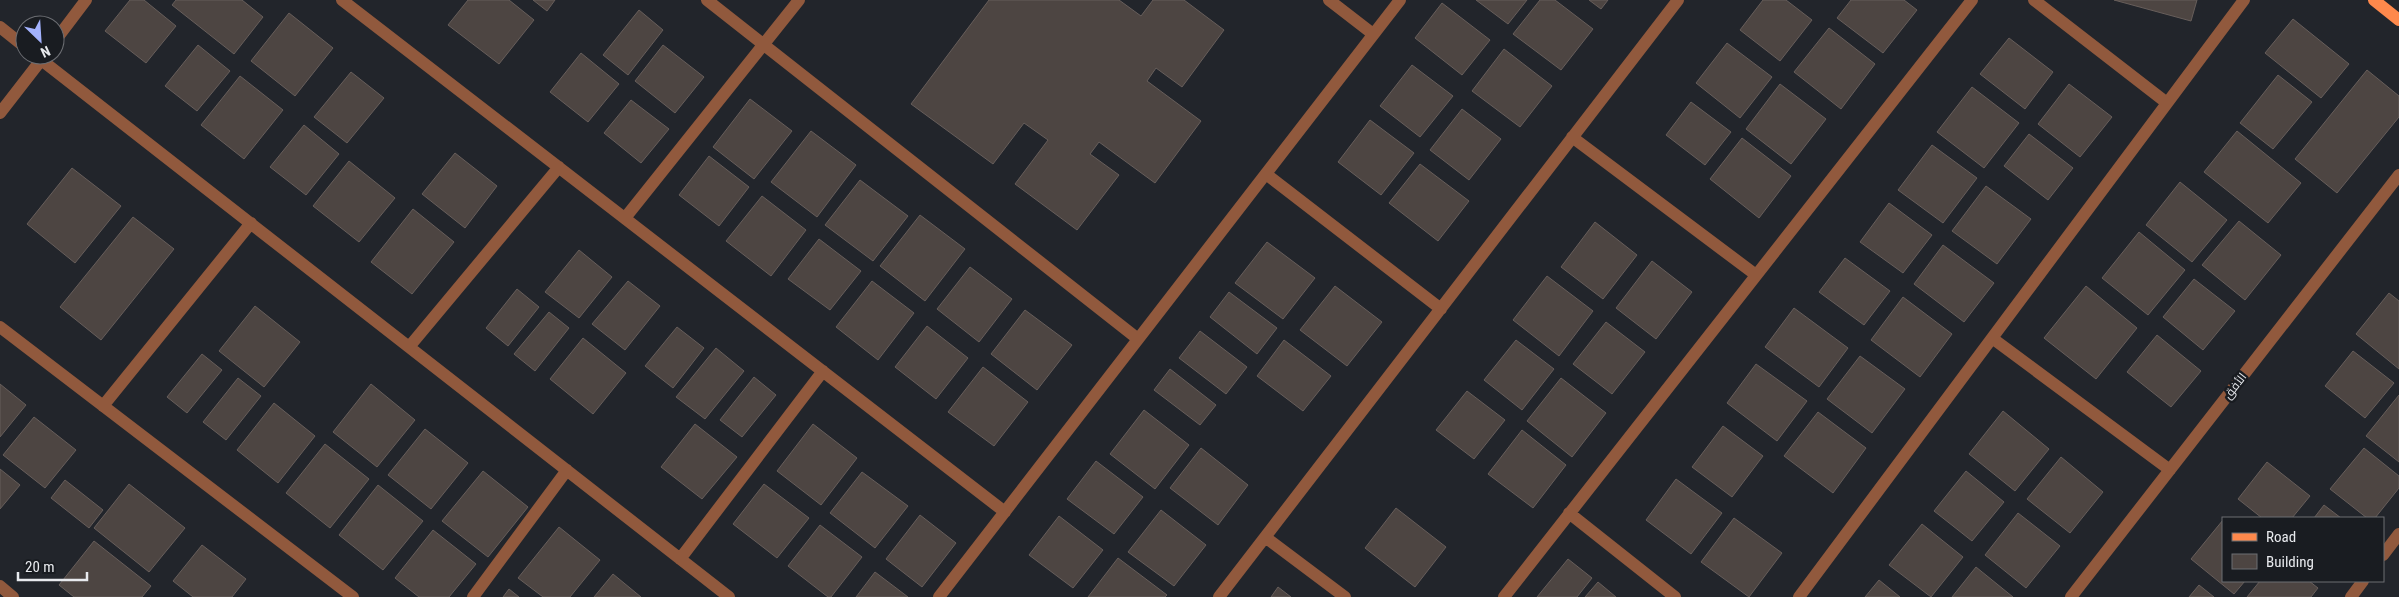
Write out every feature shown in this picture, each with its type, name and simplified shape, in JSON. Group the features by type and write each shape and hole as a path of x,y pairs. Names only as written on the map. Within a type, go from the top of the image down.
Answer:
{"main road":[{"path":"2374,0 2399,20"}],"street":[{"path":"65,28 86,0"},
{"path":"342,0 1005,512"},
{"path":"707,0 1138,339"},
{"path":"625,218 799,0"},
{"path":"1329,0 1373,34"},
{"path":"940,597 1400,0"},
{"path":"1219,597 1678,0"},
{"path":"1504,597 1972,0"},
{"path":"2034,0 2167,103"},
{"path":"1799,597 2244,0"},
{"path":"0,27 15,39"},
{"path":"0,113 34,65"},
{"path":"50,65 729,597"},
{"path":"1572,138 1756,276"},
{"path":"409,347 559,167"},
{"path":"1266,174 1441,309"},
{"name":"الأفق","path":"2071,597 2399,175"},
{"path":"103,406 250,223"},
{"path":"0,327 103,406 336,592 353,597"},
{"path":"1992,338 2170,470"},
{"path":"680,559 823,371"},
{"path":"473,597 567,470"},
{"path":"1569,513 1675,597"},
{"path":"2384,554 2399,534"},
{"path":"1265,538 1345,597"},
{"path":"2351,597 2362,582"},
{"path":"0,586 13,597"}],"building":[{"path":"130,0 144,0 176,26 146,63 105,31"},
{"path":"176,0 242,0 263,17 234,54 172,5"},
{"path":"468,0 509,0 534,20 499,64 448,25"},
{"path":"533,0 555,0 547,11"},
{"path":"989,0 1119,0 1141,16 1153,0 1184,0 1224,30 1182,87 1156,68 1147,81 1201,121 1155,183 1099,142 1090,154 1119,175 1077,230 1015,184 1048,140 1024,123 993,164 911,104"},
{"path":"1476,0 1527,0 1508,24"},
{"path":"1540,0 1555,0 1593,29 1561,70 1513,34"},
{"path":"1589,0 1608,0 1601,9"},
{"path":"1763,0 1786,0 1812,20 1780,61 1740,30"},
{"path":"1851,0 1904,0 1917,10 1883,53 1837,18"},
{"path":"2114,0 2197,0 2191,21"},
{"path":"1442,3 1490,40 1462,75 1415,38"},
{"path":"639,10 663,30 628,75 603,55"},
{"path":"289,13 333,48 295,96 251,61"},
{"path":"2293,19 2349,64 2321,98 2265,53"},
{"path":"1829,28 1875,64 1841,109 1794,72"},
{"path":"2009,38 2053,72 2025,109 1980,74"},
{"path":"1727,43 1772,77 1740,118 1696,83"},
{"path":"198,45 230,71 197,111 165,86"},
{"path":"663,45 704,77 675,113 635,81"},
{"path":"1504,49 1552,86 1520,127 1472,91"},
{"path":"581,53 619,84 588,122 550,92"},
{"path":"1412,65 1453,96 1420,137 1380,106"},
{"path":"2367,70 2399,96 2399,117 2337,193 2295,159"},
{"path":"351,72 384,98 347,143 314,117"},
{"path":"2278,75 2312,102 2273,149 2240,123"},
{"path":"240,76 283,110 244,159 201,125"},
{"path":"1780,84 1826,119 1791,164 1746,129"},
{"path":"2069,84 2112,117 2080,157 2038,124"},
{"path":"1972,87 2019,123 1984,168 1937,132"},
{"path":"750,99 792,131 754,179 713,147"},
{"path":"631,100 669,129 641,163 604,133"},
{"path":"1691,102 1731,132 1705,165 1666,135"},
{"path":"1462,109 1501,139 1469,180 1430,150"},
{"path":"1370,120 1414,153 1381,195 1338,162"},
{"path":"304,125 339,154 306,195 270,167"},
{"path":"811,131 856,165 817,217 771,182"},
{"path":"2237,131 2301,183 2268,223 2204,172"},
{"path":"2029,134 2073,168 2048,200 2004,166"},
{"path":"1742,138 1791,176 1759,218 1710,179"},
{"path":"1932,145 1977,178 1943,223 1898,190"},
{"path":"455,153 497,186 465,228 422,194"},
{"path":"709,156 749,187 719,226 679,195"},
{"path":"349,161 395,198 359,242 313,206"},
{"path":"1420,164 1469,201 1438,241 1389,203"},
{"path":"72,168 121,206 75,263 27,224"},
{"path":"860,180 908,216 873,261 825,225"},
{"path":"2180,182 2227,220 2192,262 2146,225"},
{"path":"1986,186 2031,219 1997,264 1952,231"},
{"path":"762,196 806,230 771,276 726,241"},
{"path":"1889,203 1932,235 1903,273 1860,242"},
{"path":"413,209 454,242 412,294 371,262"},
{"path":"920,215 965,249 925,301 880,266"},
{"path":"133,217 174,249 101,340 60,307"},
{"path":"2239,221 2281,255 2245,300 2202,265"},
{"path":"1595,222 1637,255 1603,299 1561,267"},
{"path":"2139,232 2185,270 2148,315 2102,278"},
{"path":"819,239 861,271 830,310 788,279"},
{"path":"1267,242 1315,278 1283,319 1235,283"},
{"path":"1943,245 1994,283 1964,322 1914,284"},
{"path":"579,250 612,277 579,318 545,292"},
{"path":"1845,258 1890,291 1864,325 1819,292"},
{"path":"1652,261 1692,292 1656,339 1616,308"},
{"path":"970,267 1012,299 979,342 937,309"},
{"path":"1547,276 1593,311 1559,356 1513,320"},
{"path":"2194,279 2235,311 2203,350 2163,317"},
{"path":"628,281 660,306 625,350 592,324"},
{"path":"872,281 914,313 878,360 836,327"},
{"path":"1335,286 1382,322 1347,366 1300,330"},
{"path":"2086,286 2137,328 2096,379 2044,338"},
{"path":"517,289 539,307 508,346 486,328"},
{"path":"1229,292 1277,328 1257,354 1210,317"},
{"path":"2389,293 2399,301 2399,369 2356,334"},
{"path":"1903,297 1952,334 1920,377 1871,340"},
{"path":"255,306 300,342 264,387 219,351"},
{"path":"1794,308 1848,348 1819,387 1765,347"},
{"path":"1025,310 1072,345 1037,390 991,354"},
{"path":"549,312 569,328 535,371 514,354"},
{"path":"1606,322 1645,352 1612,394 1573,364"},
{"path":"927,326 968,358 936,399 895,367"},
{"path":"677,327 704,348 673,388 645,366"},
{"path":"1200,331 1247,367 1226,394 1179,358"},
{"path":"2157,335 2201,371 2171,407 2127,372"},
{"path":"583,338 626,373 593,414 550,379"},
{"path":"1284,340 1331,376 1303,411 1257,376"},
{"path":"1516,340 1554,369 1522,410 1484,380"},
{"path":"716,348 744,371 705,419 676,397"},
{"path":"2353,351 2394,383 2365,418 2325,386"},
{"path":"202,354 222,370 187,413 167,397"},
{"path":"1860,356 1905,389 1872,433 1827,399"},
{"path":"1756,364 1807,401 1777,441 1727,403"},
{"path":"983,367 1028,402 994,446 948,412"},
{"path":"1170,369 1216,405 1200,425 1154,390"},
{"path":"754,377 776,395 742,437 720,420"},
{"path":"238,378 261,396 226,440 203,422"},
{"path":"1561,378 1606,413 1572,457 1527,421"},
{"path":"0,384 26,405 0,437"},
{"path":"371,384 415,420 377,467 333,432"},
{"path":"1467,391 1505,420 1474,459 1436,430"},
{"path":"2399,395 2399,462 2366,436"},
{"path":"274,403 315,436 278,483 237,450"},
{"path":"1144,410 1189,445 1155,489 1110,454"},
{"path":"2003,411 2049,449 2015,491 1969,454"},
{"path":"1818,412 1866,448 1833,493 1784,456"},
{"path":"34,417 76,450 45,488 3,455"},
{"path":"695,424 737,457 702,499 661,467"},
{"path":"813,424 857,458 821,505 777,471"},
{"path":"1723,426 1763,456 1732,497 1692,467"},
{"path":"425,429 468,463 431,509 388,475"},
{"path":"1522,430 1566,465 1533,508 1488,474"},
{"path":"325,444 369,479 330,528 286,493"},
{"path":"1201,448 1248,485 1218,525 1170,488"},
{"path":"2364,448 2399,476 2399,488 2376,517 2366,517 2330,489"},
{"path":"2061,457 2103,492 2070,533 2027,499"},
{"path":"1096,461 1143,497 1114,534 1067,499"},
{"path":"2267,462 2310,496 2293,517 2261,517 2238,499"},
{"path":"0,469 20,485 0,509"},
{"path":"483,471 528,507 488,557 442,521"},
{"path":"1966,471 2004,502 1972,541 1934,511"},
{"path":"862,472 908,506 875,548 830,513"},
{"path":"1676,479 1722,513 1691,554 1646,520"},
{"path":"65,480 103,510 89,528 51,498"},
{"path":"129,484 185,528 149,572 94,528"},
{"path":"764,484 809,518 777,558 733,524"},
{"path":"378,485 423,521 383,570 339,535"},
{"path":"2324,505 2340,517 2315,517"},
{"path":"1396,508 1446,547 1415,587 1365,548"},
{"path":"1161,510 1206,545 1174,586 1128,552"},
{"path":"2018,513 2060,546 2026,588 1985,555"},
{"path":"920,515 956,543 922,587 886,559"},
{"path":"1059,516 1103,550 1073,588 1029,555"},
{"path":"1734,518 1782,553 1749,597 1701,562"},
{"path":"2222,521 2222,582 2244,582 2234,594 2191,559"},
{"path":"1922,524 1963,557 1931,597 1889,565"},
{"path":"820,525 862,557 831,597 828,597 788,566"},
{"path":"559,527 600,560 570,597 543,597 518,578"},
{"path":"433,530 476,564 449,597 419,597 395,578"},
{"path":"94,541 151,586 142,597 74,597 59,585"},
{"path":"202,545 246,579 232,597 193,597 173,581"},
{"path":"1118,558 1167,595 1165,597 1088,597"},
{"path":"1568,559 1592,578 1577,597 1537,597"},
{"path":"1976,567 2013,597 1952,597"},
{"path":"875,572 908,597 856,597"},
{"path":"613,574 641,597 594,597"},
{"path":"1879,580 1900,597 1865,597"},
{"path":"1598,582 1616,597 1585,597"},
{"path":"2259,582 2310,582 2318,588 2311,597 2247,597"},
{"path":"2199,585 2214,597 2189,597"},
{"path":"1278,587 1291,597 1271,597"},
{"path":"509,589 519,597 503,597"}]}
